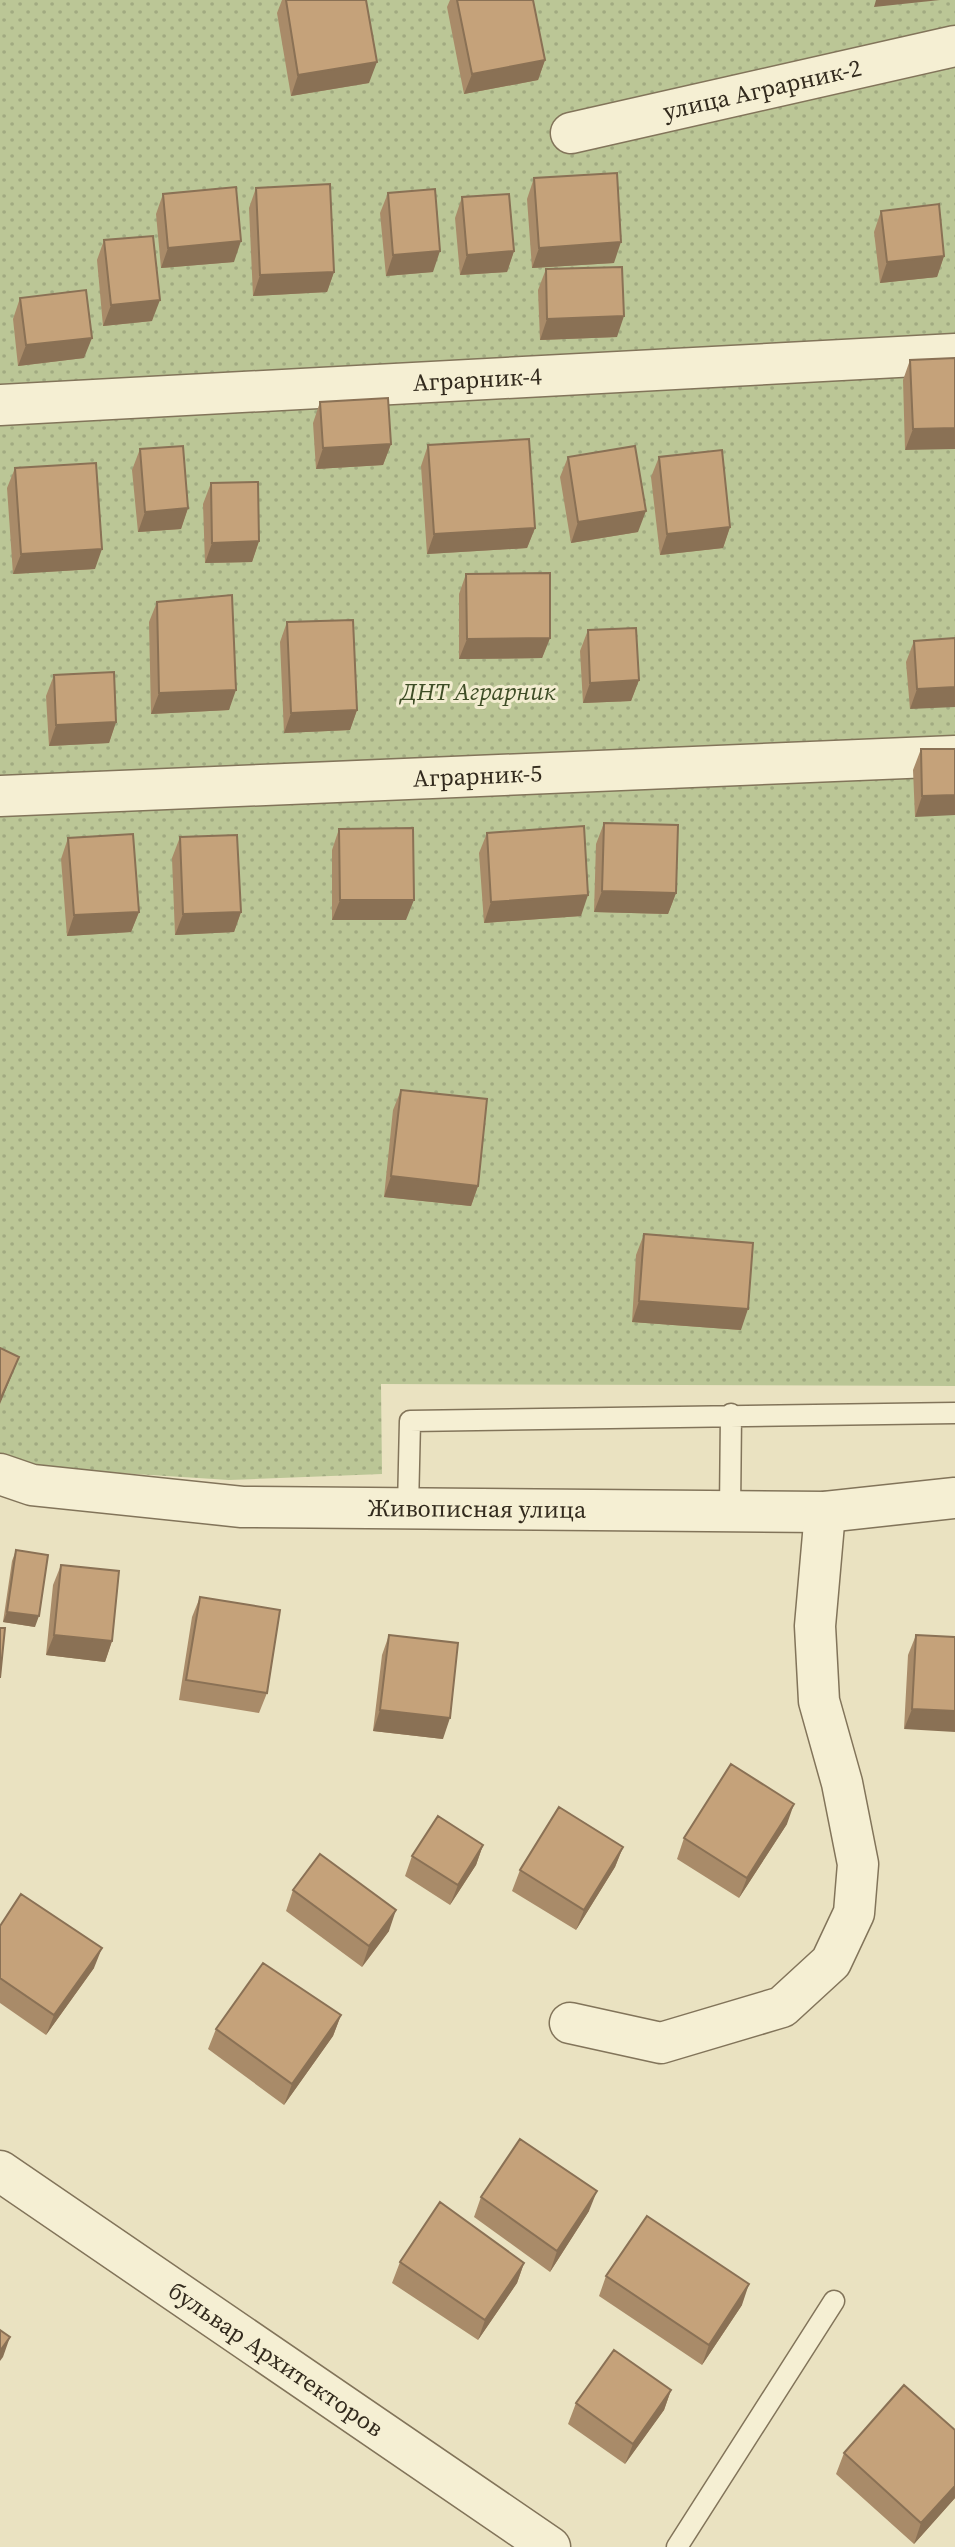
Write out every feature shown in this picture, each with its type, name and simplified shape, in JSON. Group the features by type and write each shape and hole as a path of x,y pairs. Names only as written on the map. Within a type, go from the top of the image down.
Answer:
{"street":[{"name":"улица Аграрник-2","path":"571,133 955,46"},
{"name":"Аграрник-4","path":"0,405 955,354"},
{"name":"Аграрник-5","path":"0,796 955,756"},
{"name":"Живописная улица","path":"0,1474 32,1485 242,1507 825,1512 955,1498"},
{"path":"570,2023 661,2043 782,2007 831,1962 854,1913 858,1864 842,1783 819,1701 815,1626 825,1512"},
{"name":"бульвар Архитекторов","path":"0,2171 550,2547"}],"lane":[{"path":"408,1508 410,1421 955,1413"},
{"path":"730,1511 731,1414"},
{"path":"677,2547 834,2301"}],"green space":[{"name":"ДНТ Аграрник","path":"0,0 955,0 955,1386 381,1384 382,1474 229,1480 9,1466 0,1462"}],"building":[{"path":"286,0 366,0 377,62 298,75"},
{"path":"457,0 533,0 545,60 472,74"},
{"path":"617,173 621,242 539,248 534,178"},
{"path":"330,184 334,272 260,275 256,188"},
{"path":"236,187 241,241 168,248 163,194"},
{"path":"435,189 440,251 393,255 388,193"},
{"path":"509,194 514,251 467,255 462,197"},
{"path":"939,204 944,256 887,262 881,211"},
{"path":"153,236 160,300 111,305 104,240"},
{"path":"622,267 624,316 547,319 546,269"},
{"path":"86,290 92,338 26,345 20,298"},
{"path":"955,358 955,428 913,429 910,360"},
{"path":"388,398 391,444 323,448 320,402"},
{"path":"529,439 535,528 434,534 428,445"},
{"path":"183,446 188,508 145,512 140,449"},
{"path":"635,446 646,511 578,522 568,457"},
{"path":"722,450 730,527 667,534 659,457"},
{"path":"96,463 102,549 21,554 15,468"},
{"path":"258,482 259,541 212,543 211,483"},
{"path":"550,573 550,638 467,639 466,574"},
{"path":"232,595 236,690 159,693 157,602"},
{"path":"353,620 357,710 291,713 287,622"},
{"path":"636,628 639,680 590,683 588,630"},
{"path":"955,638 955,687 917,689 914,641"},
{"path":"114,672 116,722 56,725 54,675"},
{"path":"921,749 955,749 955,795 922,796"},
{"path":"604,823 678,825 676,893 602,891"},
{"path":"584,826 588,895 491,902 487,833"},
{"path":"413,828 414,900 340,900 339,829"},
{"path":"133,834 139,912 74,915 68,838"},
{"path":"237,835 241,912 183,914 180,837"},
{"path":"401,1090 487,1099 478,1186 391,1176"},
{"path":"644,1234 753,1243 748,1309 639,1301"},
{"path":"0,1348 19,1357 0,1400"},
{"path":"16,1550 48,1555 39,1616 7,1612"},
{"path":"61,1565 119,1571 112,1641 54,1635"},
{"path":"200,1597 280,1610 267,1693 186,1680"},
{"path":"0,1628 5,1628 0,1678"},
{"path":"389,1635 458,1643 450,1718 380,1710"},
{"path":"916,1635 955,1637 955,1711 912,1709"},
{"path":"731,1764 794,1804 747,1878 684,1838"},
{"path":"559,1807 623,1847 584,1910 520,1870"},
{"path":"438,1816 483,1845 458,1885 412,1856"},
{"path":"320,1854 396,1910 369,1946 293,1890"},
{"path":"21,1894 102,1948 54,2015 0,1978 0,1926"},
{"path":"263,1963 341,2015 292,2084 216,2029"},
{"path":"520,2139 597,2191 557,2251 481,2197"},
{"path":"440,2202 524,2263 485,2320 400,2262"},
{"path":"647,2216 749,2284 709,2345 606,2276"},
{"path":"0,2330 10,2337 0,2351"},
{"path":"614,2350 671,2390 633,2444 576,2403"},
{"path":"904,2385 955,2430 955,2486 921,2523 844,2453"}]}
